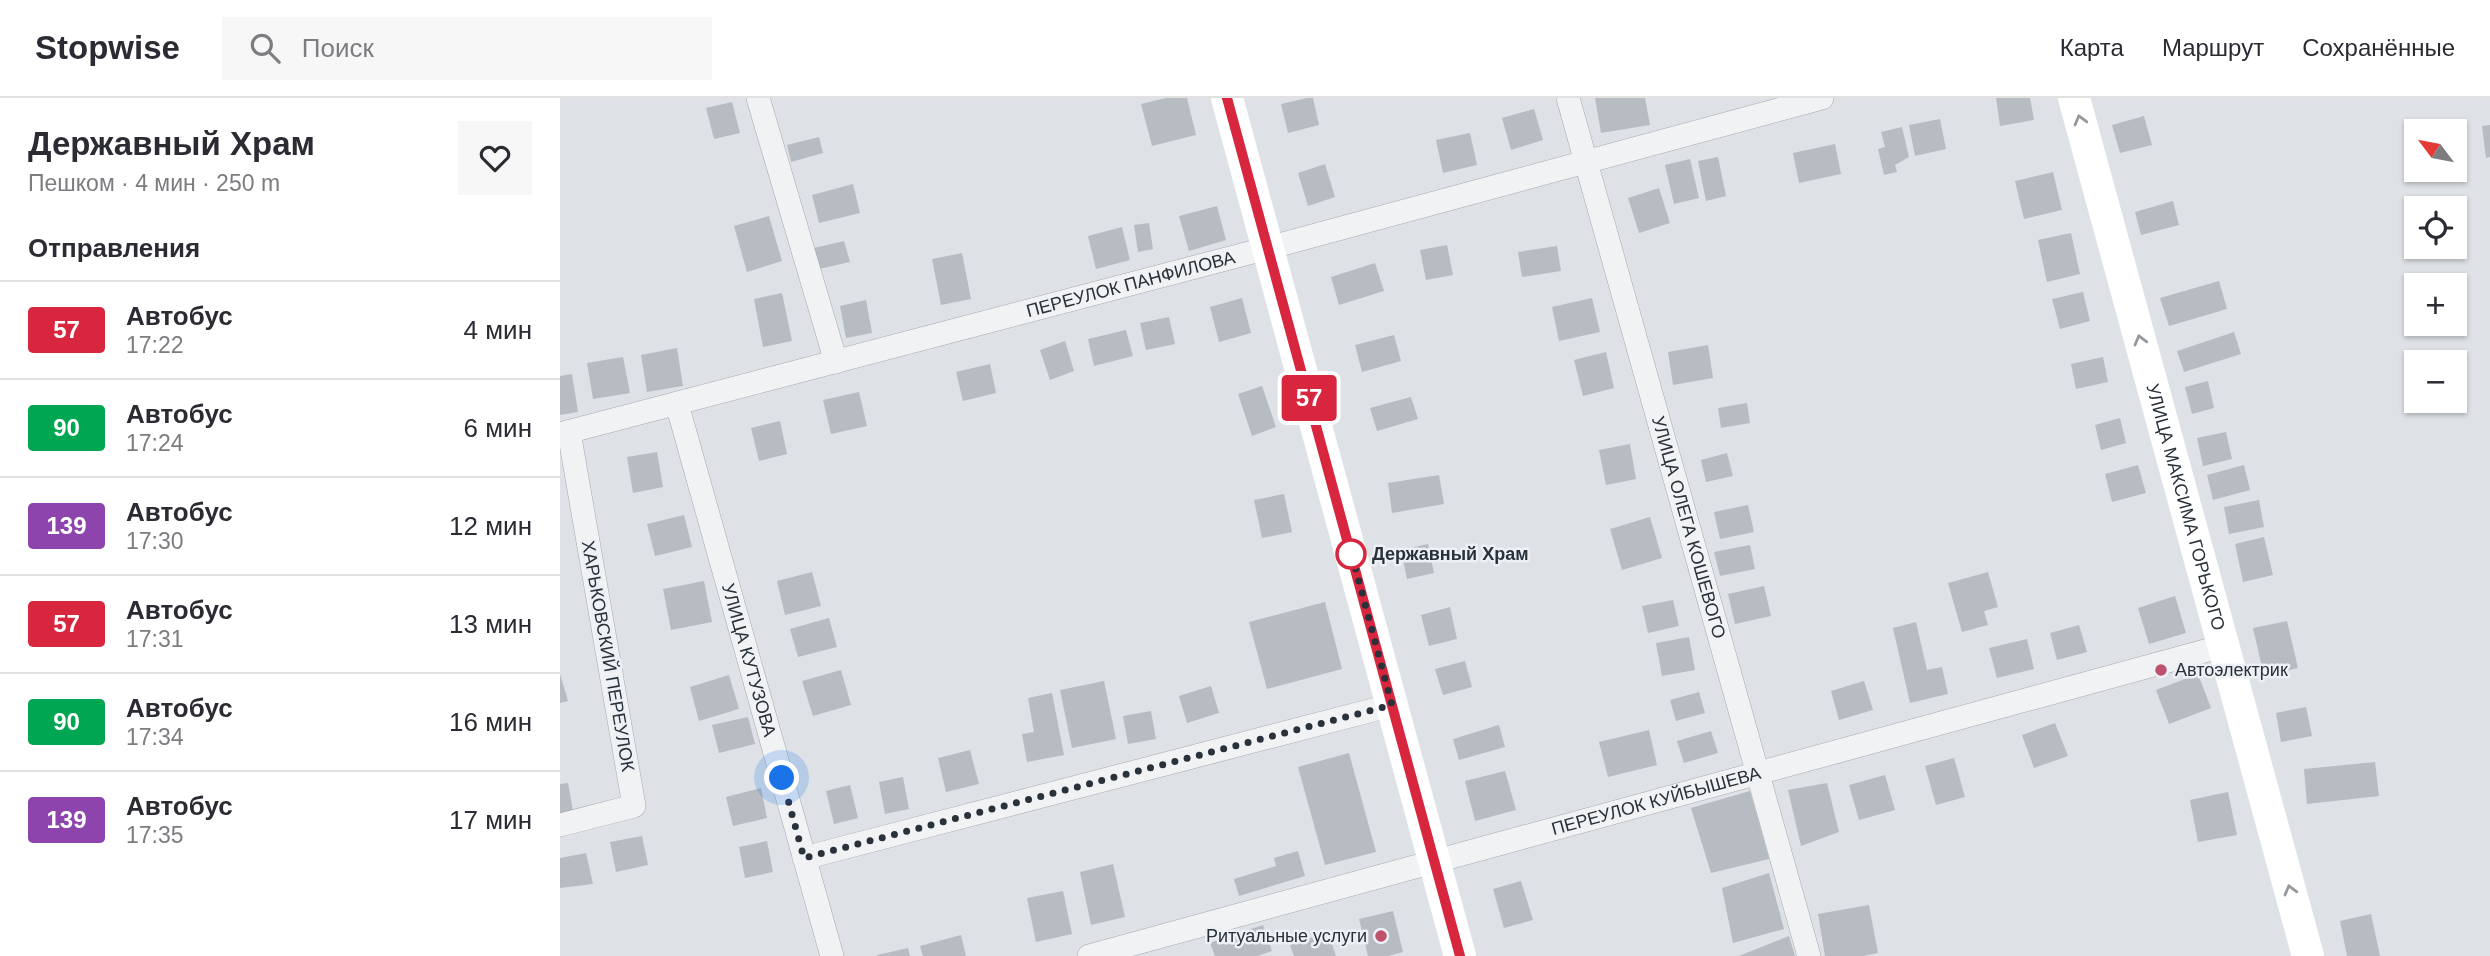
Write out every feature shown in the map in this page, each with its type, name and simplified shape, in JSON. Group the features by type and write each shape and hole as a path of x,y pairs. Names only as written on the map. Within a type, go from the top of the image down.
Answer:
{"main road":[{"path":"1227,98 1460,956"},
{"name":"УЛИЦА МАКСИМА ГОРЬКОГО","path":"2074,98 2308,956"}],"street":[{"path":"758,98 836,362"},
{"name":"УЛИЦА ОЛЕГА КОШЕВОГО","path":"1568,98 1809,956"},
{"name":"ПЕРЕУЛОК ПАНФИЛОВА","path":"564,433 1268,248 1822,98"},
{"name":"УЛИЦА КУТУЗОВА","path":"677,404 832,956"},
{"name":"ХАРЬКОВСКИЙ ПЕРЕУЛОК","path":"560,825 634,806 564,433"},
{"name":"ПЕРЕУЛОК КУЙБЫШЕВА","path":"1089,956 2223,646"},
{"path":"804,858 1392,705"}],"building":[{"path":"1166,98 1187,98 1196,135 1152,146 1141,104"},
{"path":"1313,98 1319,125 1288,133 1281,104"},
{"path":"1595,98 1645,98 1650,125 1601,133"},
{"path":"1996,98 2030,98 2034,120 2000,126"},
{"path":"732,102 740,133 714,139 706,108"},
{"path":"1534,109 1543,140 1511,150 1502,118"},
{"path":"2144,116 2152,145 2120,153 2112,125"},
{"path":"1940,119 1946,149 1915,156 1909,125"},
{"path":"2490,125 2490,157 2486,158 2482,126"},
{"path":"1902,127 1909,157 1895,165 1897,172 1884,175 1878,149 1885,147 1881,132"},
{"path":"1470,133 1477,165 1443,173 1436,140"},
{"path":"819,137 823,153 791,162 787,145"},
{"path":"1835,144 1841,174 1799,183 1793,153"},
{"path":"1718,157 1726,196 1706,201 1698,161"},
{"path":"1690,159 1699,198 1674,204 1665,165"},
{"path":"1325,164 1335,197 1308,206 1298,173"},
{"path":"2053,172 2062,210 2024,219 2015,181"},
{"path":"853,184 860,213 819,223 812,195"},
{"path":"1659,188 1670,223 1639,233 1628,198"},
{"path":"2173,201 2179,225 2141,235 2135,212"},
{"path":"1217,206 1226,240 1189,251 1179,216"},
{"path":"769,216 782,261 747,272 734,226"},
{"path":"1149,223 1153,249 1138,252 1134,225"},
{"path":"1122,227 1130,260 1096,269 1088,236"},
{"path":"2071,233 2080,274 2047,282 2038,240"},
{"path":"844,241 850,262 819,269 814,248"},
{"path":"1447,245 1453,275 1426,280 1420,250"},
{"path":"1557,246 1561,271 1522,277 1518,252"},
{"path":"962,253 971,299 941,305 932,259"},
{"path":"1375,263 1384,291 1339,305 1331,277"},
{"path":"2219,281 2227,309 2169,326 2160,298"},
{"path":"2083,292 2090,321 2060,329 2052,299"},
{"path":"782,293 792,341 763,347 754,299"},
{"path":"1242,298 1251,333 1219,342 1210,307"},
{"path":"1592,298 1600,332 1559,341 1552,307"},
{"path":"866,300 872,333 846,338 840,306"},
{"path":"1169,317 1175,344 1146,350 1140,323"},
{"path":"1126,330 1133,356 1094,366 1088,339"},
{"path":"2234,332 2241,354 2184,372 2177,351"},
{"path":"1394,335 1401,361 1362,372 1355,345"},
{"path":"1065,341 1074,371 1050,380 1040,350"},
{"path":"1708,345 1713,378 1673,385 1668,352"},
{"path":"677,348 683,386 647,392 641,355"},
{"path":"1606,352 1614,388 1583,396 1574,360"},
{"path":"623,357 630,393 593,399 587,363"},
{"path":"2103,357 2108,382 2076,389 2071,364"},
{"path":"990,364 996,393 963,401 956,372"},
{"path":"572,374 578,412 560,415 560,376"},
{"path":"2208,381 2214,408 2192,414 2185,387"},
{"path":"1262,386 1276,427 1252,436 1238,394"},
{"path":"859,392 867,426 831,434 823,400"},
{"path":"1411,397 1418,419 1377,431 1370,408"},
{"path":"1747,403 1750,423 1721,428 1718,408"},
{"path":"2120,418 2126,443 2101,450 2095,425"},
{"path":"780,421 787,454 759,461 751,428"},
{"path":"2226,432 2232,459 2203,466 2197,438"},
{"path":"1630,444 1636,479 1606,485 1599,450"},
{"path":"657,452 663,487 633,493 627,457"},
{"path":"1727,453 1733,476 1706,482 1701,460"},
{"path":"2138,465 2146,493 2112,502 2105,474"},
{"path":"2244,465 2250,490 2213,500 2207,475"},
{"path":"1439,475 1444,504 1392,513 1388,483"},
{"path":"1284,494 1292,532 1262,538 1254,500"},
{"path":"2259,500 2264,527 2229,534 2224,507"},
{"path":"1748,505 1754,532 1720,539 1714,512"},
{"path":"684,515 692,547 655,556 647,524"},
{"path":"1650,517 1662,558 1622,570 1610,529"},
{"path":"2264,537 2273,575 2243,582 2235,544"},
{"path":"1428,544 1434,573 1407,579 1401,550"},
{"path":"1750,545 1755,569 1720,576 1714,552"},
{"path":"812,572 821,606 785,615 777,581"},
{"path":"1988,572 1998,607 1984,611 1988,625 1962,632 1948,583"},
{"path":"704,581 712,622 671,630 663,589"},
{"path":"1764,586 1771,616 1735,624 1728,594"},
{"path":"2175,596 2186,633 2149,644 2138,608"},
{"path":"1673,600 1679,626 1648,633 1642,606"},
{"path":"1325,602 1342,669 1267,689 1249,622"},
{"path":"1450,607 1457,639 1429,646 1421,615"},
{"path":"829,618 837,647 798,657 790,629"},
{"path":"2287,621 2298,668 2264,676 2253,628"},
{"path":"1916,622 1927,670 1942,667 1948,694 1910,703 1893,628"},
{"path":"2079,625 2087,652 2057,660 2050,633"},
{"path":"1689,637 1695,670 1662,676 1656,643"},
{"path":"2027,639 2034,669 1997,678 1989,648"},
{"path":"1465,661 1472,687 1443,695 1435,669"},
{"path":"841,670 851,705 813,716 802,681"},
{"path":"560,674 568,701 560,703"},
{"path":"2198,674 2211,708 2169,724 2156,690"},
{"path":"729,675 739,709 699,721 690,687"},
{"path":"1104,681 1116,739 1072,748 1060,690"},
{"path":"1864,681 1873,710 1839,720 1831,691"},
{"path":"1211,686 1219,713 1187,723 1179,696"},
{"path":"1699,692 1705,713 1676,721 1670,700"},
{"path":"1052,693 1064,755 1027,762 1022,734 1034,732 1028,698"},
{"path":"2306,707 2312,736 2281,742 2276,713"},
{"path":"1151,711 1156,739 1128,744 1123,716"},
{"path":"748,717 755,744 719,753 712,725"},
{"path":"2055,723 2068,756 2034,768 2022,735"},
{"path":"1499,725 1505,747 1459,760 1453,739"},
{"path":"1649,730 1657,765 1608,777 1599,742"},
{"path":"1711,731 1718,753 1684,763 1677,741"},
{"path":"970,750 979,784 946,792 938,758"},
{"path":"1349,753 1376,852 1325,865 1298,767"},
{"path":"1954,758 1965,797 1936,805 1925,766"},
{"path":"2375,762 2379,796 2307,804 2304,769"},
{"path":"1505,771 1516,810 1475,821 1465,781"},
{"path":"1885,775 1895,810 1859,820 1849,785"},
{"path":"903,777 909,809 885,814 879,782"},
{"path":"568,783 573,811 560,813 560,784"},
{"path":"1827,783 1839,832 1801,846 1788,790"},
{"path":"850,785 858,818 834,824 826,791"},
{"path":"761,788 767,818 733,826 726,797"},
{"path":"1750,791 1769,859 1711,873 1691,808"},
{"path":"2228,792 2237,835 2198,842 2190,800"},
{"path":"642,836 648,865 616,872 610,842"},
{"path":"767,841 773,872 745,878 739,847"},
{"path":"1298,851 1305,876 1239,896 1234,879 1276,866 1274,858"},
{"path":"586,853 593,884 560,888 560,858"},
{"path":"1113,864 1125,917 1091,925 1080,872"},
{"path":"1769,873 1784,929 1733,943 1722,888"},
{"path":"1521,881 1533,920 1504,928 1493,889"},
{"path":"1063,891 1072,934 1036,942 1027,898"},
{"path":"1869,905 1878,953 1863,956 1825,956 1818,914"},
{"name":"Ритуальные услуги","path":"1393,911 1403,952 1388,956 1368,956 1359,919"},
{"path":"2371,914 2380,956 2347,956 2340,921"},
{"path":"1263,925 1272,951 1258,956 1215,956 1210,943"},
{"path":"1328,932 1336,956 1294,956 1290,945"},
{"path":"961,935 966,956 923,956 920,946"},
{"path":"1789,936 1795,956 1739,956"},
{"path":"908,948 910,956 877,956 877,955"}],"bus line":[{"name":"57","path":"1227,98 1460,956"}],"place":[{"name":"Державный Храм","path":"1351,554"},
{"name":"Автоэлектрик","path":"2161,670"},
{"name":"Ритуальные услуги","path":"1381,936"}],"route":[{"path":"782,778 804,858 1392,705 1349,544 1351,554"}]}
